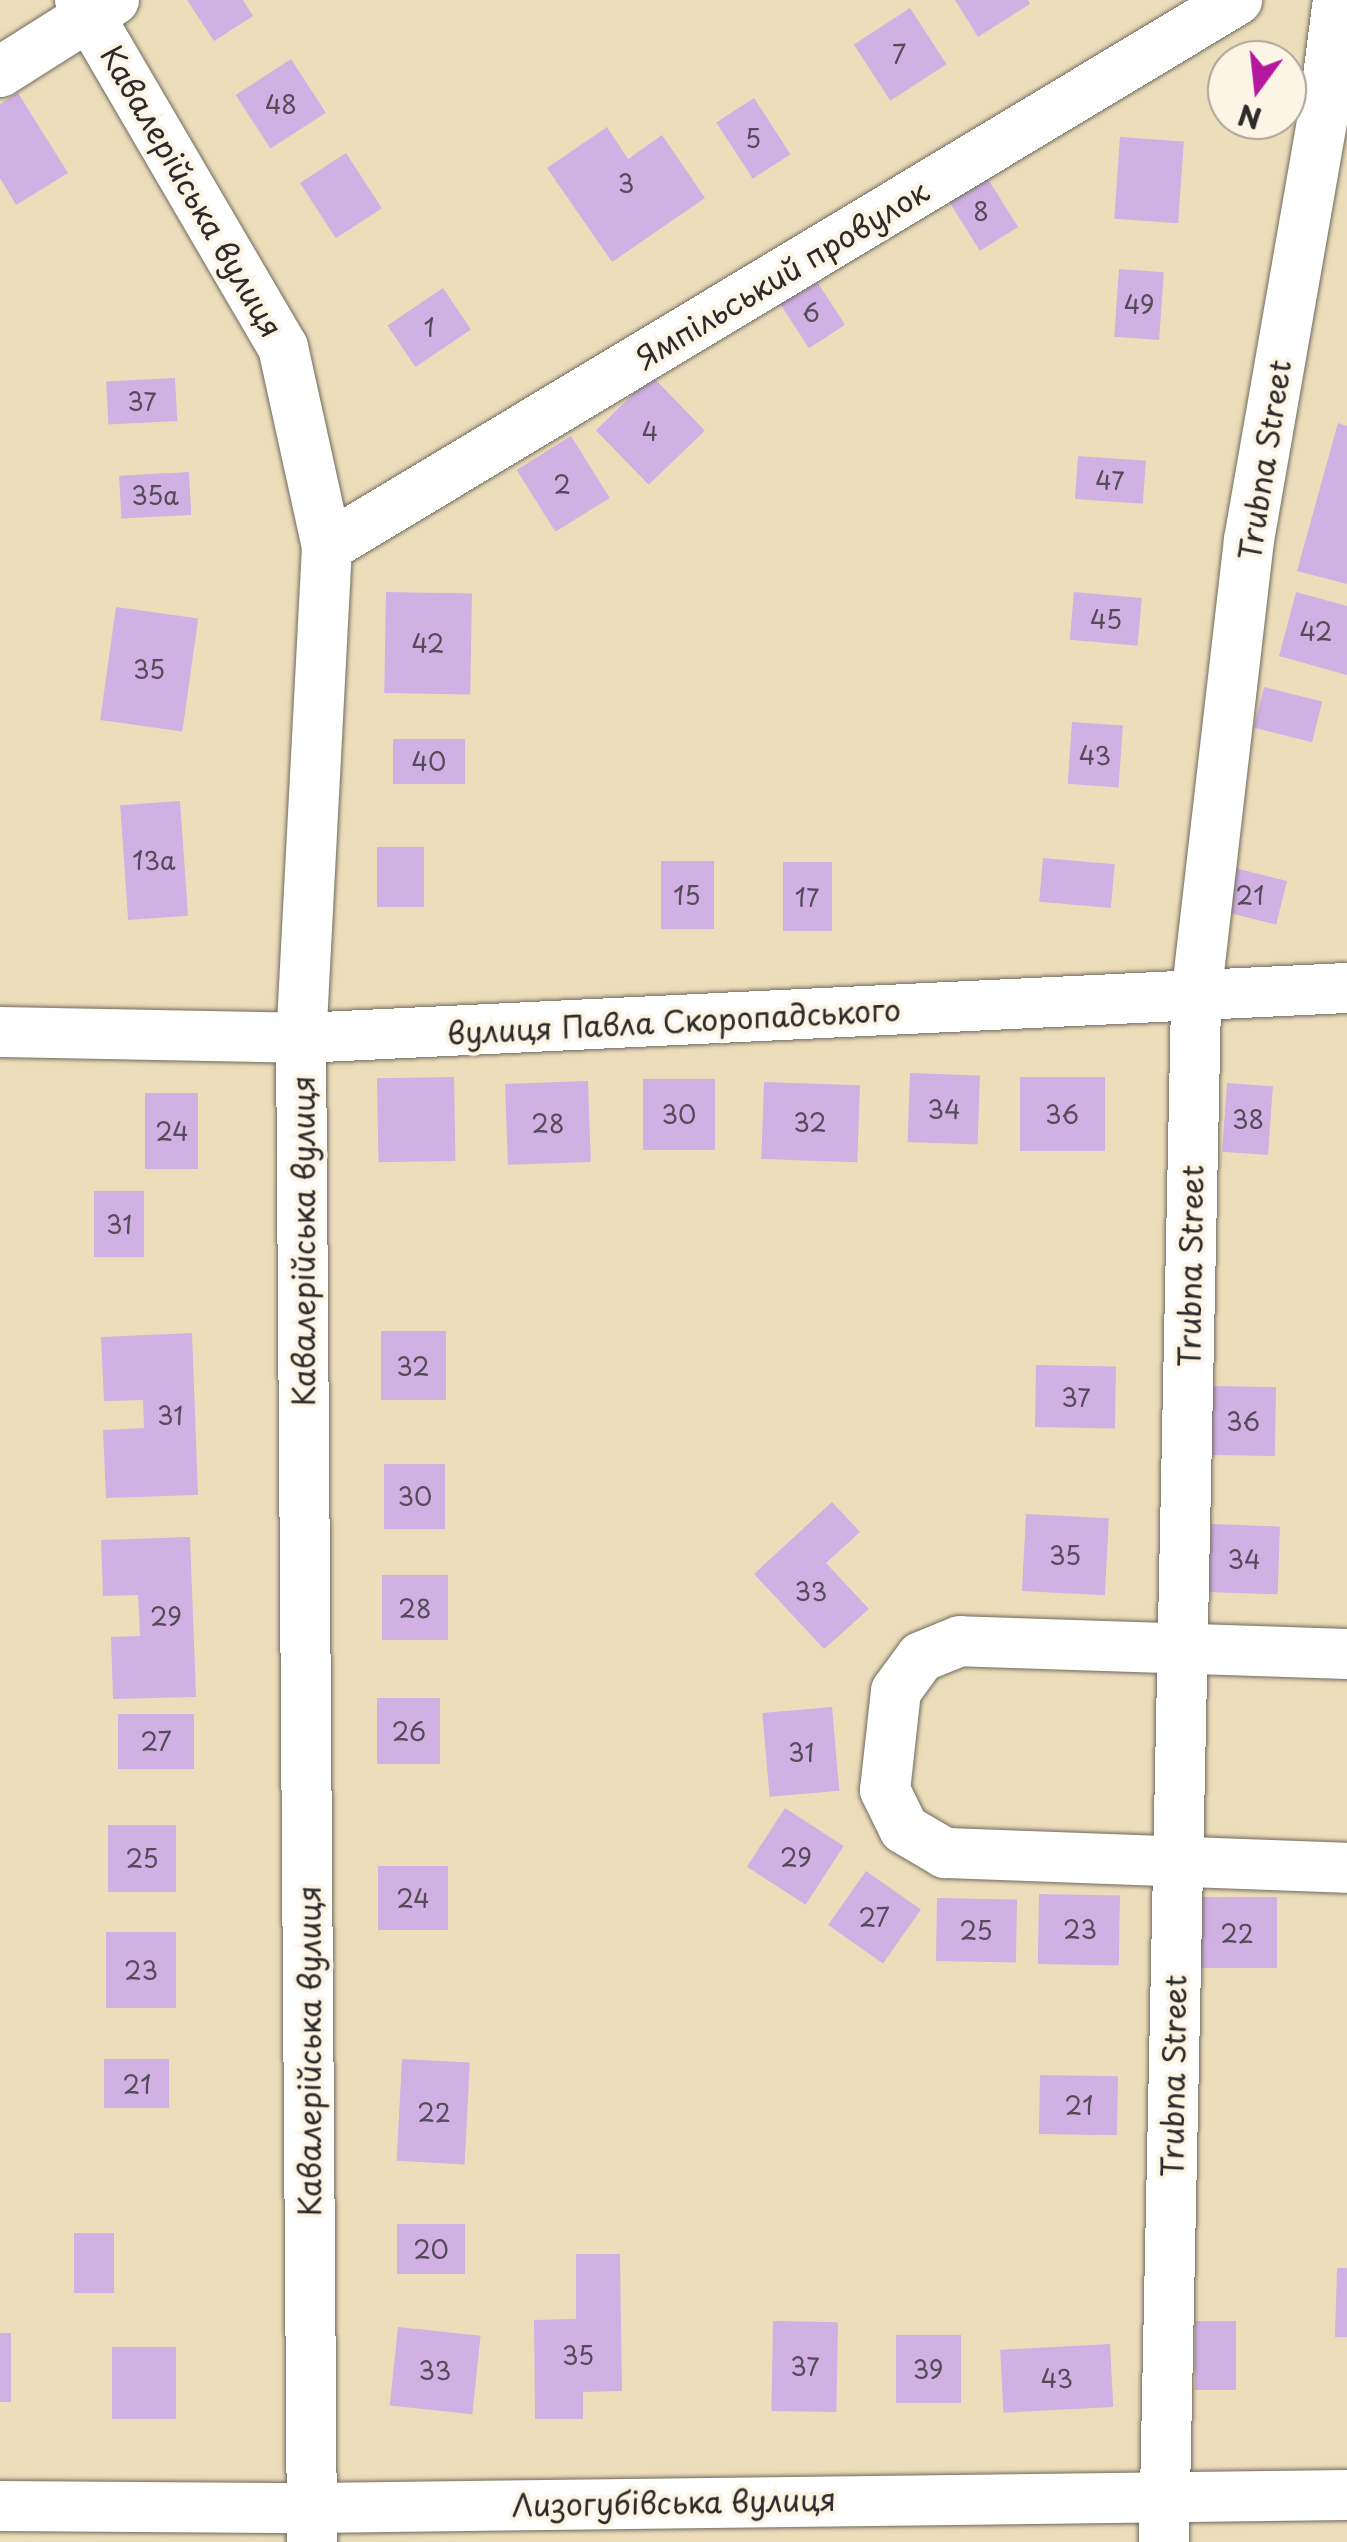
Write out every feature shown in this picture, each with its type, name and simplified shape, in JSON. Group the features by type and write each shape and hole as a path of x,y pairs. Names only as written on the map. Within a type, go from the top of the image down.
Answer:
{"street":[{"name":"Ямпільський провулок","path":"327,548 1238,0"},
{"name":"Trubna Street","path":"1164,2519 1196,998 1249,540 1323,116 1338,0"},
{"name":"Кавалерійська вулиця","path":"95,5 283,347 327,548 301,1038 312,2525"},
{"path":"0,72 95,5"},
{"name":"вулиця Павла Скоропадського","path":"0,1032 301,1038 1347,988"},
{"path":"1347,1654 960,1641 921,1657 896,1691 886,1790 904,1829 945,1853 1347,1868"},
{"name":"Лизогубівська вулиця","path":"0,2506 312,2525 1164,2519 1347,2495"}],"building":[{"path":"187,0 243,0 253,16 214,41"},
{"path":"955,0 1028,0 1030,4 978,37"},
{"path":"910,8 946,64 890,101 854,44"},
{"path":"291,59 326,113 271,149 236,95"},
{"path":"18,93 68,173 16,205 0,178 0,104"},
{"path":"754,98 790,154 753,179 716,123"},
{"path":"607,127 628,159 662,135 705,198 612,262 547,168"},
{"path":"1120,137 1184,141 1178,223 1114,219"},
{"path":"346,153 382,208 336,238 300,183"},
{"path":"983,171 1018,227 980,251 945,195"},
{"path":"1119,269 1164,272 1159,340 1114,337"},
{"path":"814,277 845,325 809,348 778,300"},
{"path":"443,288 471,329 415,367 387,325"},
{"path":"652,376 705,431 649,485 596,430"},
{"path":"175,378 177,421 108,425 106,382"},
{"path":"1338,423 1347,426 1347,584 1297,571"},
{"path":"571,436 610,498 555,532 517,470"},
{"path":"1078,456 1146,461 1143,504 1075,499"},
{"path":"189,472 191,515 121,519 119,476"},
{"path":"386,592 472,594 470,694 384,693"},
{"path":"1074,592 1142,598 1138,646 1070,640"},
{"path":"1296,592 1347,606 1347,675 1279,656"},
{"path":"116,607 198,619 182,731 100,720"},
{"path":"1264,687 1322,702 1312,742 1254,728"},
{"path":"1072,722 1123,726 1119,787 1068,784"},
{"path":"393,739 465,739 465,784 393,784"},
{"path":"180,801 188,916 128,920 120,805"},
{"path":"377,847 424,847 424,907 377,907"},
{"path":"1043,858 1115,864 1111,908 1039,902"},
{"path":"661,861 714,861 714,929 661,929"},
{"path":"783,862 832,862 832,931 783,931"},
{"path":"1223,865 1287,881 1276,925 1212,909"},
{"path":"910,1073 980,1075 978,1144 908,1142"},
{"path":"454,1077 455,1161 378,1162 377,1078"},
{"path":"1020,1077 1105,1077 1105,1151 1020,1151"},
{"path":"643,1079 715,1079 715,1150 643,1150"},
{"path":"588,1081 591,1162 508,1165 505,1084"},
{"path":"764,1082 860,1085 857,1162 761,1159"},
{"path":"1227,1083 1273,1086 1268,1155 1222,1152"},
{"path":"145,1093 198,1093 198,1169 145,1169"},
{"path":"94,1191 144,1191 144,1257 94,1257"},
{"path":"381,1331 446,1331 446,1400 381,1400"},
{"path":"192,1333 198,1495 106,1498 103,1430 144,1428 143,1400 104,1401 101,1337"},
{"path":"1036,1365 1116,1366 1115,1428 1035,1427"},
{"path":"1212,1386 1276,1387 1275,1456 1211,1455"},
{"path":"384,1464 445,1464 445,1529 384,1529"},
{"path":"832,1502 860,1532 826,1563 869,1609 824,1649 754,1574"},
{"path":"1026,1514 1109,1518 1105,1595 1022,1591"},
{"path":"1211,1524 1280,1526 1278,1594 1209,1592"},
{"path":"190,1537 196,1697 113,1699 111,1637 140,1636 138,1595 103,1596 101,1540"},
{"path":"382,1575 448,1575 448,1640 382,1640"},
{"path":"377,1698 440,1698 440,1764 377,1764"},
{"path":"832,1707 839,1791 770,1797 762,1713"},
{"path":"118,1714 194,1714 194,1769 118,1769"},
{"path":"785,1808 844,1846 806,1905 747,1867"},
{"path":"108,1825 176,1825 176,1892 108,1892"},
{"path":"378,1866 448,1866 448,1930 378,1930"},
{"path":"866,1871 921,1909 883,1963 828,1925"},
{"path":"1039,1894 1120,1895 1119,1965 1038,1964"},
{"path":"1198,1897 1277,1897 1277,1968 1198,1968"},
{"path":"937,1898 1017,1899 1016,1962 936,1961"},
{"path":"106,1932 176,1932 176,2008 106,2008"},
{"path":"104,2059 169,2059 169,2108 104,2108"},
{"path":"402,2059 470,2063 465,2164 397,2161"},
{"path":"1040,2075 1118,2076 1117,2135 1039,2134"},
{"path":"397,2224 465,2224 465,2274 397,2274"},
{"path":"74,2233 114,2233 114,2293 74,2293"},
{"path":"576,2254 620,2254 622,2391 583,2392 583,2419 535,2419 534,2320 576,2319"},
{"path":"1337,2268 1347,2268 1347,2337 1335,2337"},
{"path":"773,2321 838,2322 836,2412 771,2411"},
{"path":"1195,2321 1236,2321 1236,2390 1195,2390"},
{"path":"398,2327 481,2336 472,2414 390,2406"},
{"path":"0,2333 11,2333 11,2402 0,2402"},
{"path":"896,2335 961,2335 961,2403 896,2403"},
{"path":"1110,2344 1113,2407 1003,2413 1000,2350"},
{"path":"112,2347 176,2347 176,2419 112,2419"}]}
